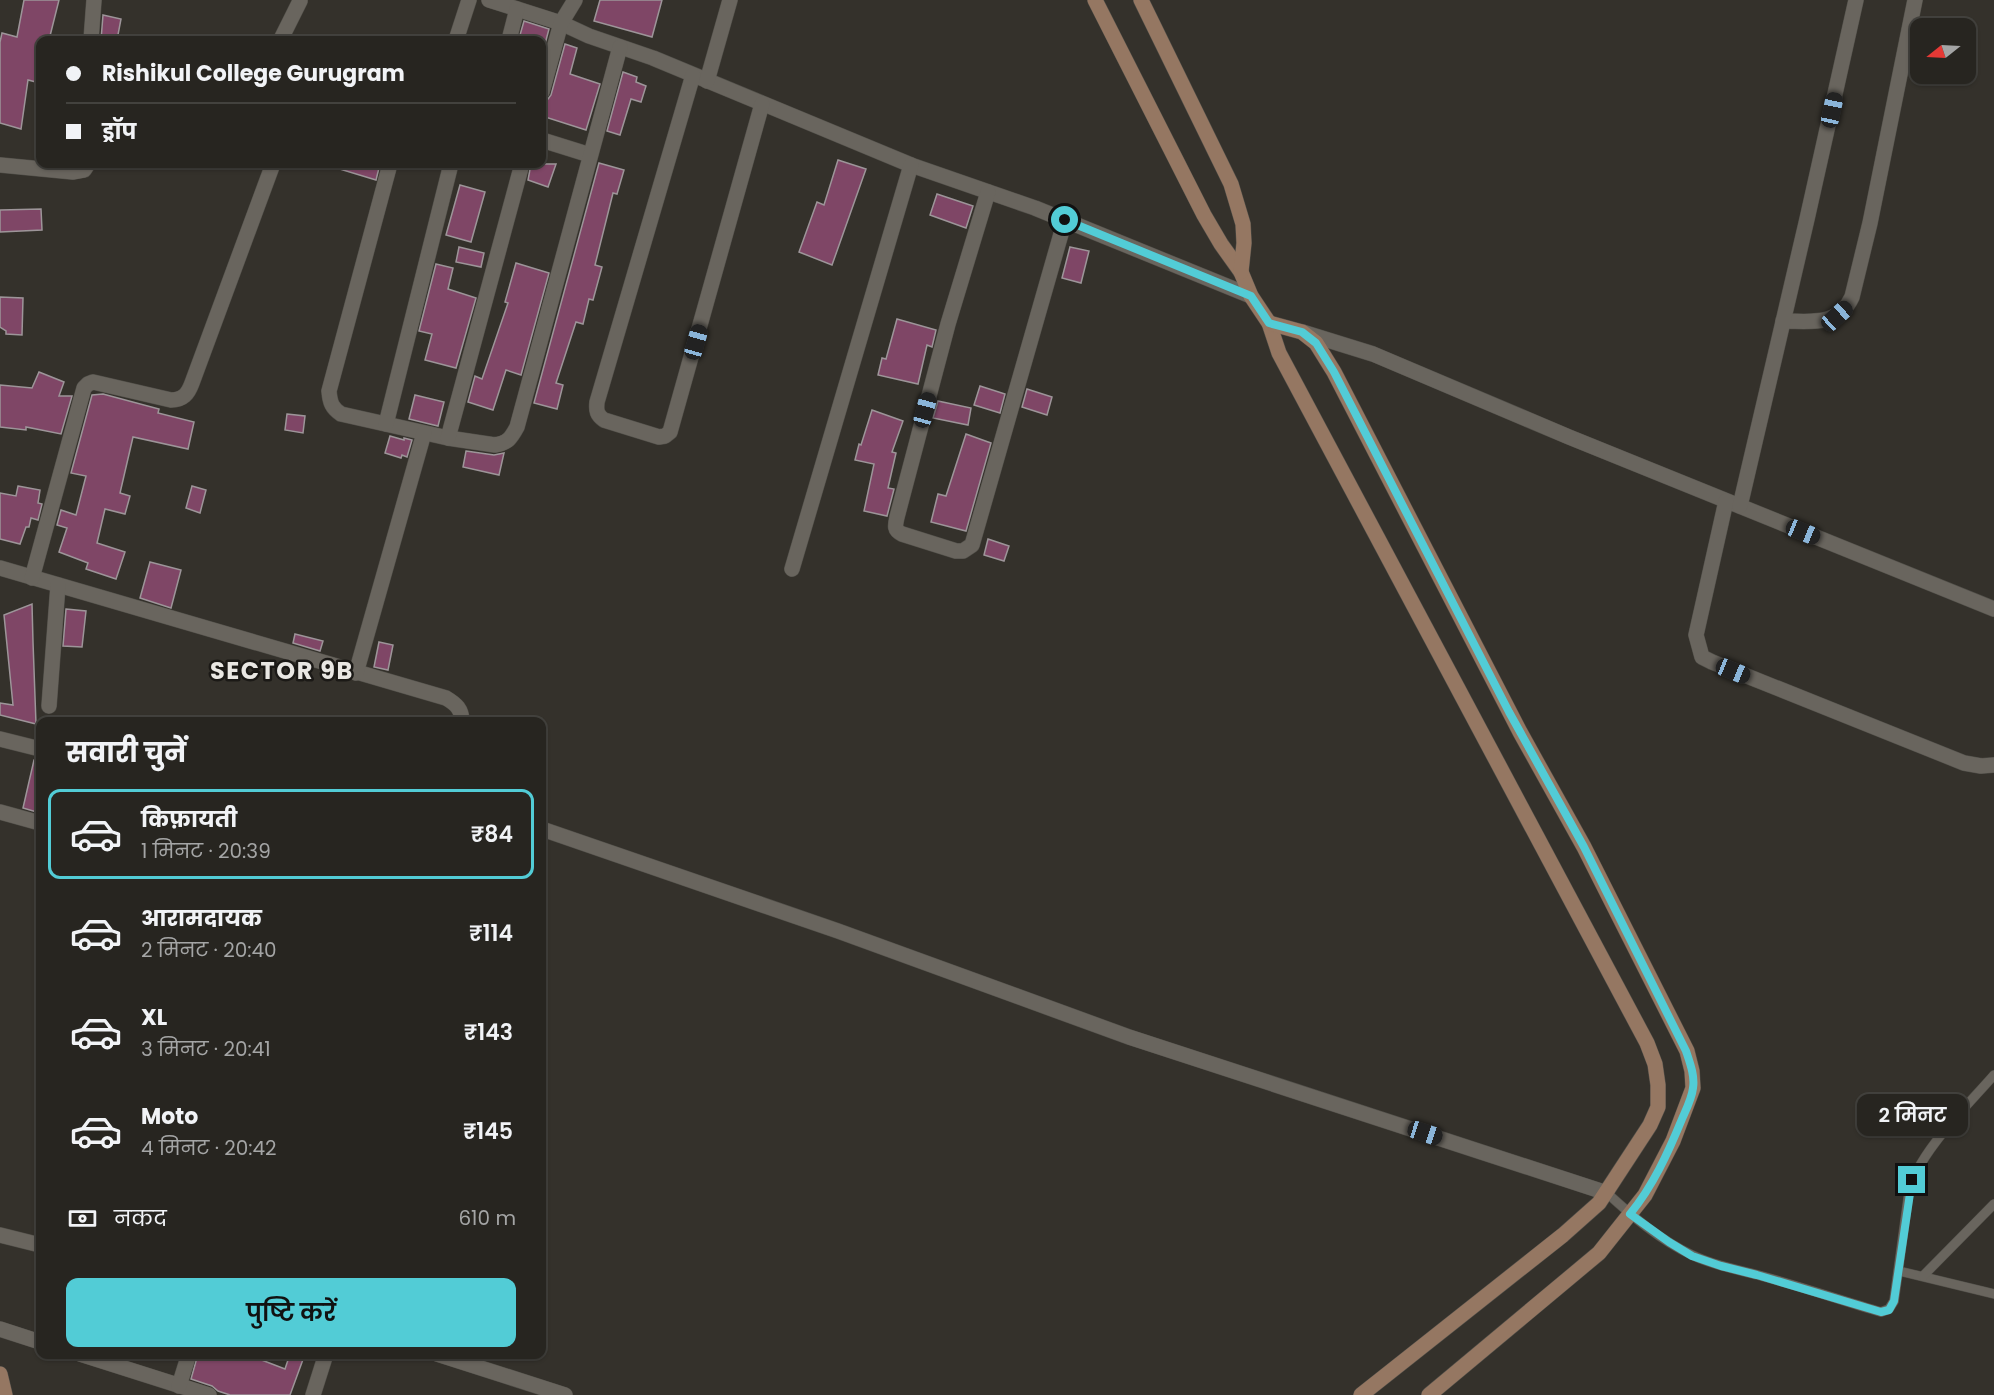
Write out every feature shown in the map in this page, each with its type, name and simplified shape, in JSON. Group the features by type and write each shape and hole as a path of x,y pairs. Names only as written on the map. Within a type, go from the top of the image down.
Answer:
{"street":[{"path":"91,36 94,0"},
{"path":"282,36 299,0"},
{"path":"457,36 469,0"},
{"path":"546,77 561,23 574,0"},
{"path":"730,0 700,78 597,402 598,416 604,420 659,437 666,436 670,432 762,104"},
{"path":"1095,0 1204,215 1241,272 1251,296 1269,323 1280,353 1647,1043 1655,1064 1658,1107 1650,1125 1599,1203 1563,1235 1361,1395"},
{"path":"1141,0 1231,184 1243,224 1241,272"},
{"path":"1856,0 1783,321 1696,635 1702,657 1712,663 1964,763 1981,766 1994,765"},
{"path":"1783,321 1825,321 1837,316 1847,307 1852,297 1870,223 1915,0"},
{"path":"494,1 561,23 911,165 1065,220 1251,296"},
{"path":"509,36 517,9"},
{"path":"389,168 329,391 330,402 341,414 424,433 495,445 508,441 513,434 620,47"},
{"path":"546,141 590,155"},
{"path":"0,165 73,172 85,168"},
{"path":"792,569 911,165"},
{"path":"32,578 84,388 93,382 171,400 178,400 185,396 192,383 272,168"},
{"path":"386,424 450,168"},
{"path":"448,438 521,168"},
{"path":"988,192 948,324 897,517 896,531 902,534 956,551 963,551 972,545 1065,220"},
{"path":"1269,323 1373,354 1558,433 1994,609"},
{"path":"1302,332 1316,343 1334,372 1514,721 1584,847 1686,1051 1692,1071 1693,1088 1687,1107 1673,1141 1645,1196 1594,1258 1429,1395"},
{"path":"356,673 424,433"},
{"path":"0,568 446,698 457,705 462,717"},
{"path":"49,706 58,585"},
{"path":"0,739 36,748"},
{"path":"0,812 36,822"},
{"path":"546,830 838,931 1129,1037 1607,1193"},
{"path":"0,1235 36,1244"},
{"path":"0,1329 36,1341"},
{"path":"95,1359 209,1395"},
{"path":"179,1386 187,1359"},
{"path":"313,1395 324,1359"},
{"path":"453,1359 565,1395"},
{"path":"0,1374 5,1395"}],"lane":[{"path":"1607,1193 1630,1214 1692,1256 1881,1312 1889,1310 1894,1301 1912,1180 1926,1154 1994,1075"},
{"path":"1923,1276 1994,1203"},
{"path":"1899,1270 1994,1294"}],"building":[{"path":"24,0 59,0 50,36 36,36 36,82 28,80 21,129 0,123 0,42 2,33 17,37"},
{"path":"600,0 662,0 652,37 594,21"},
{"path":"103,15 121,19 118,36 101,36"},
{"path":"524,21 549,29 546,40 546,36 520,35"},
{"path":"565,44 577,48 570,74 600,84 586,130 546,117 546,100 551,95"},
{"path":"623,72 637,77 636,82 646,86 641,102 631,99 620,135 607,131"},
{"path":"838,160 866,169 832,265 799,252 817,202 824,205"},
{"path":"599,163 624,170 617,194 613,193 595,265 602,267 593,300 589,299 583,324 576,322 556,383 563,385 557,409 534,403"},
{"path":"546,164 556,164 548,187 528,180 530,168 546,168"},
{"path":"336,168 379,168 376,180"},
{"path":"460,185 485,192 471,242 446,235"},
{"path":"937,194 973,206 966,228 930,215"},
{"path":"41,209 42,230 0,232 0,210"},
{"path":"459,247 484,253 481,267 456,262"},
{"path":"1070,247 1089,251 1081,283 1062,278"},
{"path":"516,263 549,273 521,375 506,370 493,410 468,402 475,376 482,379 508,303 505,302"},
{"path":"436,264 453,268 448,289 476,298 456,368 425,360 432,334 419,331"},
{"path":"0,297 23,298 22,335 6,334 6,331 0,327"},
{"path":"897,319 936,330 932,347 927,345 918,384 878,375 882,358 886,359"},
{"path":"39,372 64,382 59,396 72,396 61,434 26,427 26,430 0,427 0,385 32,388"},
{"path":"980,386 1005,394 1000,413 974,405"},
{"path":"1027,389 1052,397 1047,415 1022,407"},
{"path":"103,394 159,409 158,413 194,422 188,449 133,437 120,493 130,496 125,514 105,509 97,543 125,552 116,579 86,569 88,563 59,552 67,528 57,525 61,510 76,515 86,476 71,473 92,395"},
{"path":"415,395 444,402 438,426 409,419"},
{"path":"938,401 971,408 968,425 933,418"},
{"path":"872,410 903,421 892,452 896,453 888,488 894,489 887,516 864,511 874,464 855,460"},
{"path":"287,414 305,416 303,433 285,430"},
{"path":"966,434 991,443 966,531 931,522 938,494 946,496"},
{"path":"390,436 412,440 407,457 402,455 401,458 385,453"},
{"path":"466,451 494,455 504,453 499,475 463,467"},
{"path":"18,486 40,490 38,503 42,504 38,520 31,518 20,544 0,539 0,493 16,496"},
{"path":"192,486 206,490 200,513 186,508"},
{"path":"988,539 1009,546 1004,561 984,555"},
{"path":"150,562 181,570 171,608 140,598"},
{"path":"32,604 36,724 0,715 0,703 13,705 4,615"},
{"path":"66,609 86,611 82,647 63,646"},
{"path":"295,634 323,641 320,651 293,643"},
{"path":"379,642 393,645 388,670 374,667"},
{"path":"34,760 36,760 36,812 23,808"},
{"path":"197,1359 259,1359 285,1369 288,1359 303,1359 290,1395 230,1395 191,1379"}],"district":[{"name":"SECTOR 9B","path":"282,670"}],"route":[{"path":"1065,220 1251,296 1269,323 1302,332 1316,343 1334,372 1509,712 1584,847 1686,1051 1692,1071 1693,1088 1687,1107 1673,1141 1645,1196 1630,1214 1692,1256 1881,1312 1889,1310 1894,1301 1912,1180"}]}
